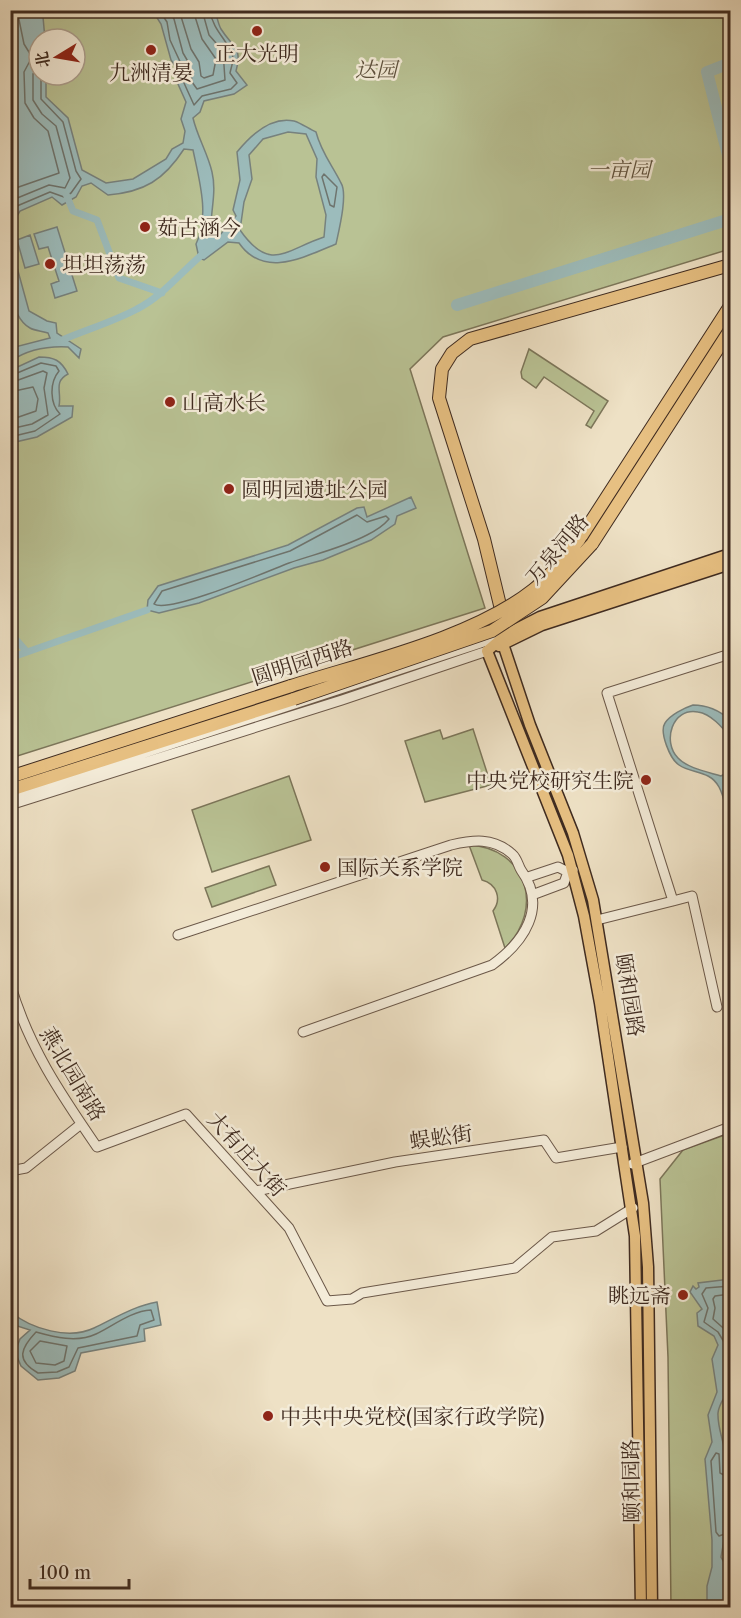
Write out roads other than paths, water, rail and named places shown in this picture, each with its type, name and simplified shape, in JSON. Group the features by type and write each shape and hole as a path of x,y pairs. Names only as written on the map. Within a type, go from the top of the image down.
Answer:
{"highway":[{"path":"505,639 484,539 439,398 441,369 452,353 470,339 730,265"},
{"name":"万泉河路","path":"579,540 730,306"},
{"name":"万泉河路","path":"293,693 462,644 492,631 542,598 592,544 730,330"},
{"name":"圆明园西路","path":"10,790 293,693 459,632 486,620 534,590 579,540"},
{"name":"圆明园西路","path":"10,777 293,693"}],"main road":[{"path":"487,651 540,617 730,554"},
{"path":"505,639 730,564"},
{"name":"颐和园路","path":"505,639 530,725 573,833 597,920 646,1220 652,1608"},
{"name":"颐和园路","path":"487,651 546,794 589,937 633,1208 637,1268 640,1608"}],"street":[{"name":"圆明园西路","path":"10,797 505,639"},
{"path":"10,805 342,700 487,651"},
{"path":"673,901 607,693 730,654"},
{"path":"178,934 451,845 479,839 494,843 514,855 528,877 532,895 529,922 524,935 492,965 303,1032"},
{"path":"528,877 558,867 570,871 564,883 532,895"},
{"path":"597,920 692,896 717,1007"},
{"name":"燕北园南路","path":"10,982 20,1018 36,1054 97,1147"},
{"path":"10,1024 20,1018"},
{"name":"大有庄大街","path":"97,1147 186,1114 289,1228 327,1301 352,1299 362,1293 515,1268 552,1237 596,1231 633,1208"},
{"path":"10,1171 26,1167 81,1124"},
{"path":"626,1166 730,1127"},
{"name":"蜈蚣街","path":"256,1191 395,1162 544,1140 556,1158 622,1147"}],"water":[{"path":"11,11 38,11 43,17 44,27 27,27 27,87 46,87 46,97 68,118 82,170 106,183 133,179 166,159 172,149 183,143 185,131 181,119 186,102 178,84 178,70 171,60 161,24 154,13 141,11 215,11 221,29 237,52 236,71 247,85 234,94 204,101 200,112 193,118 213,180 211,232 220,235 236,216 233,210 240,180 237,152 269,124 285,120 294,121 316,132 343,188 342,212 336,244 298,259 272,263 249,254 239,243 228,242 204,260 199,258 196,244 202,222 202,197 193,150 184,149 169,169 143,187 108,195 91,183 82,186 76,197 62,205 52,197 20,211 11,226","holes":["288,132 306,134 317,159 316,177 326,215 324,237 279,254 269,255 260,251 240,230 244,202 252,179 249,155 263,139"]},
{"path":"10,227 12,249 29,311 47,321 56,323 57,333 81,349 79,358 68,347 60,347 31,351 11,361 11,348 50,338 48,333 30,328 15,310 9,267"},
{"path":"57,227 77,291 55,298 51,284 59,281 48,247 39,249 34,234"},
{"path":"30,235 39,264 25,268 17,240"},
{"path":"39,357 56,360 63,365 68,374 59,384 59,406 73,406 72,417 37,437 11,443 11,370"},
{"path":"411,497 416,508 397,516 395,524 371,540 323,560 294,568 199,603 159,613 147,610 148,600 158,586 288,545 357,508 364,507 367,517"},
{"path":"693,705 713,709 730,720 730,737 712,718 698,712 689,712 676,720 670,735 673,751 687,764 721,776 730,771 730,851 726,810 719,787 706,775 679,765 672,757 664,739 663,733 667,720"},
{"path":"730,1279 730,1341 724,1363 729,1386 718,1413 726,1463 725,1470 730,1472 730,1537 724,1540 721,1557 726,1566 724,1580 730,1598 730,1607 707,1607 707,1586 712,1567 712,1540 705,1459 712,1442 708,1415 717,1392 712,1359 718,1345 714,1336 698,1326 697,1313 702,1309 690,1292 693,1286 696,1289 699,1287 698,1283"},
{"path":"157,1302 161,1325 144,1329 145,1341 81,1353 75,1371 59,1378 38,1380 21,1366 15,1352 20,1339 30,1330 11,1324 11,1312 39,1328 73,1333 94,1328 132,1309"}],"waterway":[{"path":"730,63 707,72 730,163"},
{"path":"66,194 73,211 97,220 119,278 162,293"},
{"path":"457,305 730,219"},
{"path":"60,341 146,304 204,253"},
{"path":"27,652 147,610"},
{"path":"10,629 12,635 27,652 10,658"}],"place":[{"name":"正大光明","path":"257,31"},
{"name":"九洲清晏","path":"151,50"},
{"name":"茹古涵今","path":"145,227"},
{"name":"坦坦荡荡","path":"50,264"},
{"name":"山高水长","path":"170,402"},
{"name":"圆明园遗址公园","path":"229,489"},
{"name":"中央党校研究生院","path":"646,780"},
{"name":"国际关系学院","path":"325,867"},
{"name":"眺远斋","path":"683,1295"},
{"name":"中共中央党校(国家行政学院)","path":"268,1416"}],"park label":[{"name":"达园","path":"376,69"},
{"name":"一亩园","path":"619,169"}]}
